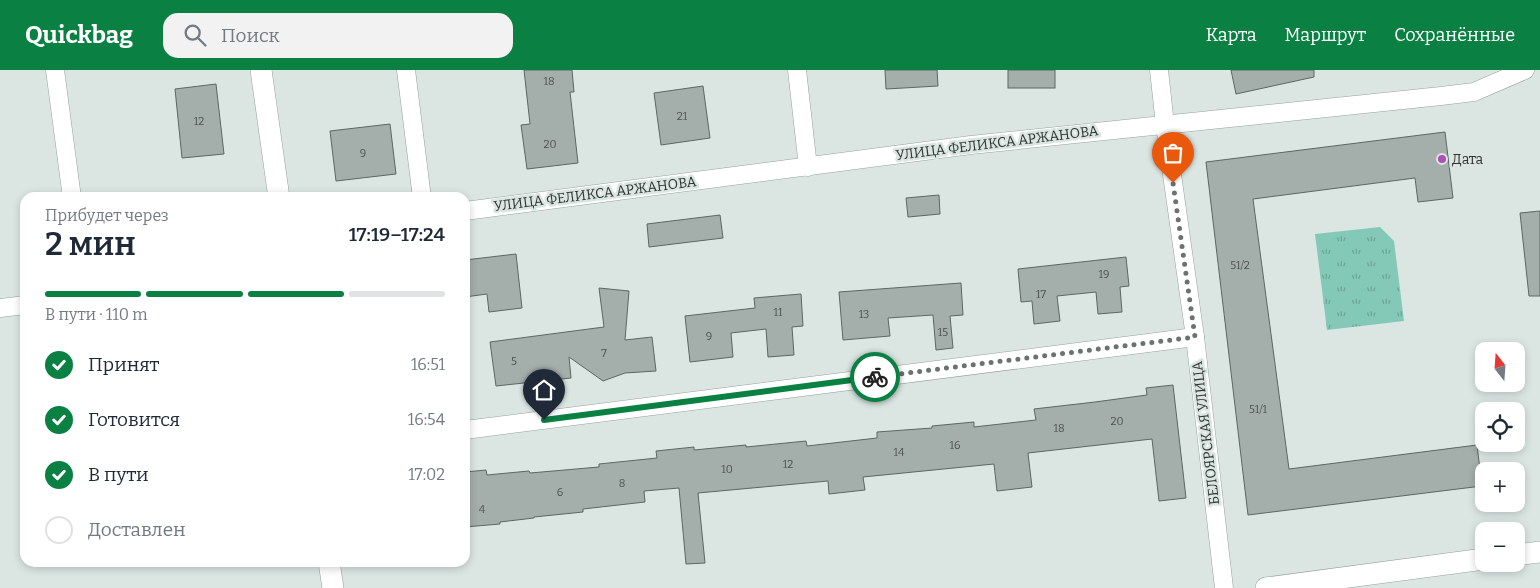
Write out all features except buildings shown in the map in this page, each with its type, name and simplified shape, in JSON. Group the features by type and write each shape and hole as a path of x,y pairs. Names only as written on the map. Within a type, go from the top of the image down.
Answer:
{"street":[{"path":"55,70 71,192"},
{"path":"261,70 278,192"},
{"path":"406,70 421,192"},
{"path":"797,70 808,167"},
{"name":"БЕЛОЯРСКАЯ УЛИЦА","path":"1159,70 1164,125 1195,337 1224,588"},
{"name":"УЛИЦА ФЕЛИКСА АРЖАНОВА","path":"470,210 971,145 1474,92 1525,70"},
{"path":"0,308 20,306"},
{"path":"470,429 1195,337"},
{"path":"1525,554 1540,552"},
{"path":"1266,588 1475,560"},
{"path":"330,567 333,588"}],"green space":[{"path":"1380,227 1394,241 1404,321 1327,330 1315,234"}],"way so far":[{"path":"875,377 1195,337 1173,183"}],"place":[{"name":"Дата","path":"1442,159"}],"route":[{"path":"544,420 875,377"}]}
